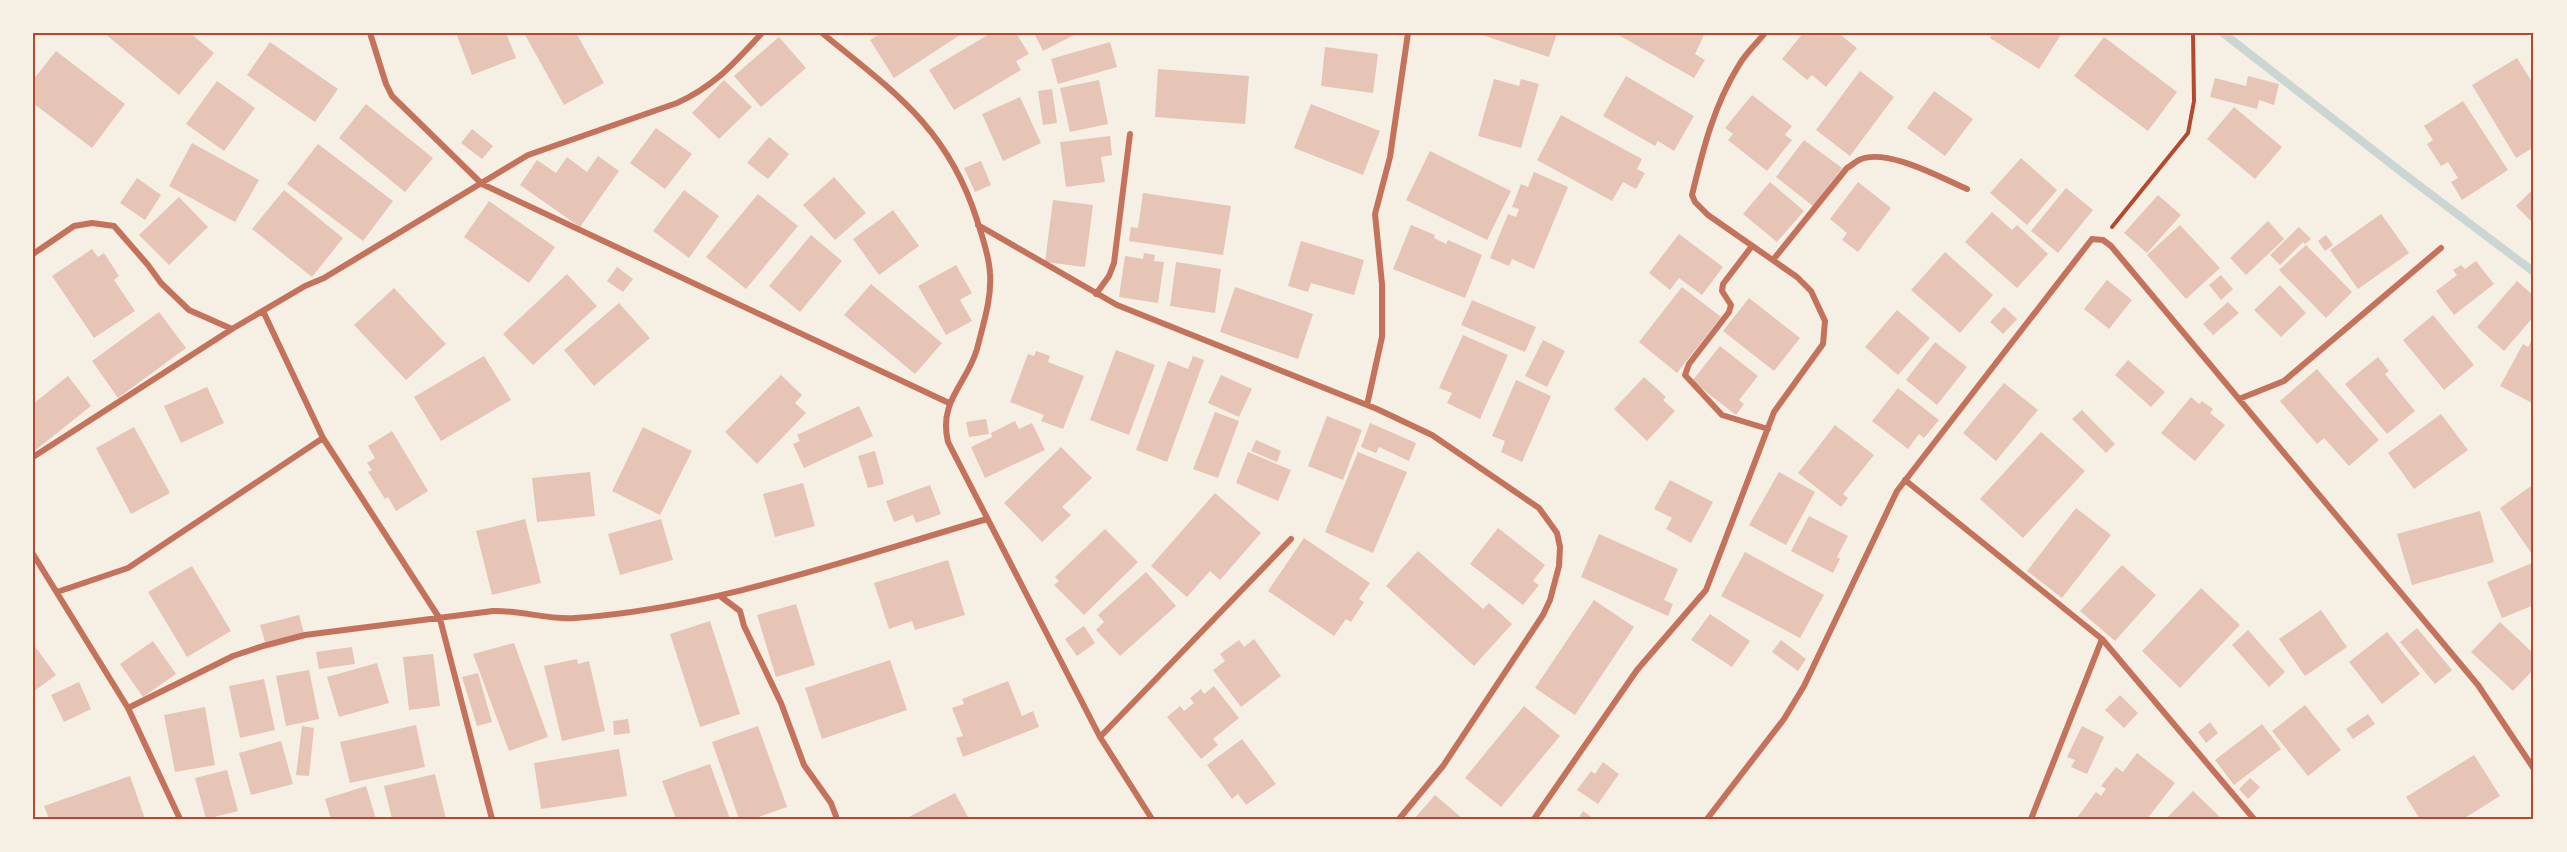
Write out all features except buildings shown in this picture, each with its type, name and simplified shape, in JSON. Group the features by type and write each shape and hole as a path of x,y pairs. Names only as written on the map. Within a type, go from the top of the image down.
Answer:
{"street":[{"path":"370,33 392,96 482,184 949,403"},
{"path":"33,457 232,328 305,286 324,278 528,155 700,93 723,75 762,33"},
{"path":"822,33 898,96 933,132 956,166 978,225 990,273 987,310 975,357 949,403 944,425 948,442 1100,737 1152,819"},
{"path":"1367,405 1382,337 1382,284 1375,214 1390,157 1408,33"},
{"path":"1534,819 1637,670 1706,590 1774,412 1822,344 1825,321 1811,291 1773,260 1708,215 1695,202 1692,195 1706,137 1719,103 1740,63 1765,33"},
{"path":"1096,294 1109,276 1114,263 1130,134"},
{"path":"1773,260 1847,168 1860,159 1887,158 1907,163 1967,189"},
{"path":"33,254 74,226 92,223 114,226 161,283 189,310 232,328"},
{"path":"978,225 1096,294 1155,322 1367,405 1432,435 1539,508 1557,533 1560,547 1556,582 1543,615 1443,766 1399,819"},
{"path":"1707,819 1784,719 1804,686 1885,513 1905,480 2092,239 2103,240 2111,246 2240,399 2478,685 2534,769"},
{"path":"1752,246 1722,284 1722,291 1731,305 1729,312 1689,364 1685,375 1722,415 1768,429"},
{"path":"2240,399 2284,381 2440,248"},
{"path":"263,311 323,438 440,619 492,819"},
{"path":"57,592 128,568 323,438"},
{"path":"1905,480 2102,639 2254,819"},
{"path":"128,708 233,656 263,646 316,634 402,621 440,619 503,610 550,617 576,618 672,606 720,596 987,519"},
{"path":"1100,737 1291,539"},
{"path":"33,554 128,708 180,819"},
{"path":"720,596 740,611 744,626 781,703 804,765 831,803 837,819"},
{"path":"2031,819 2102,639"}],"path":[{"path":"2103,240 2188,133 2194,101 2193,34"}],"waterway":[{"path":"2223,33 2534,272"}]}
